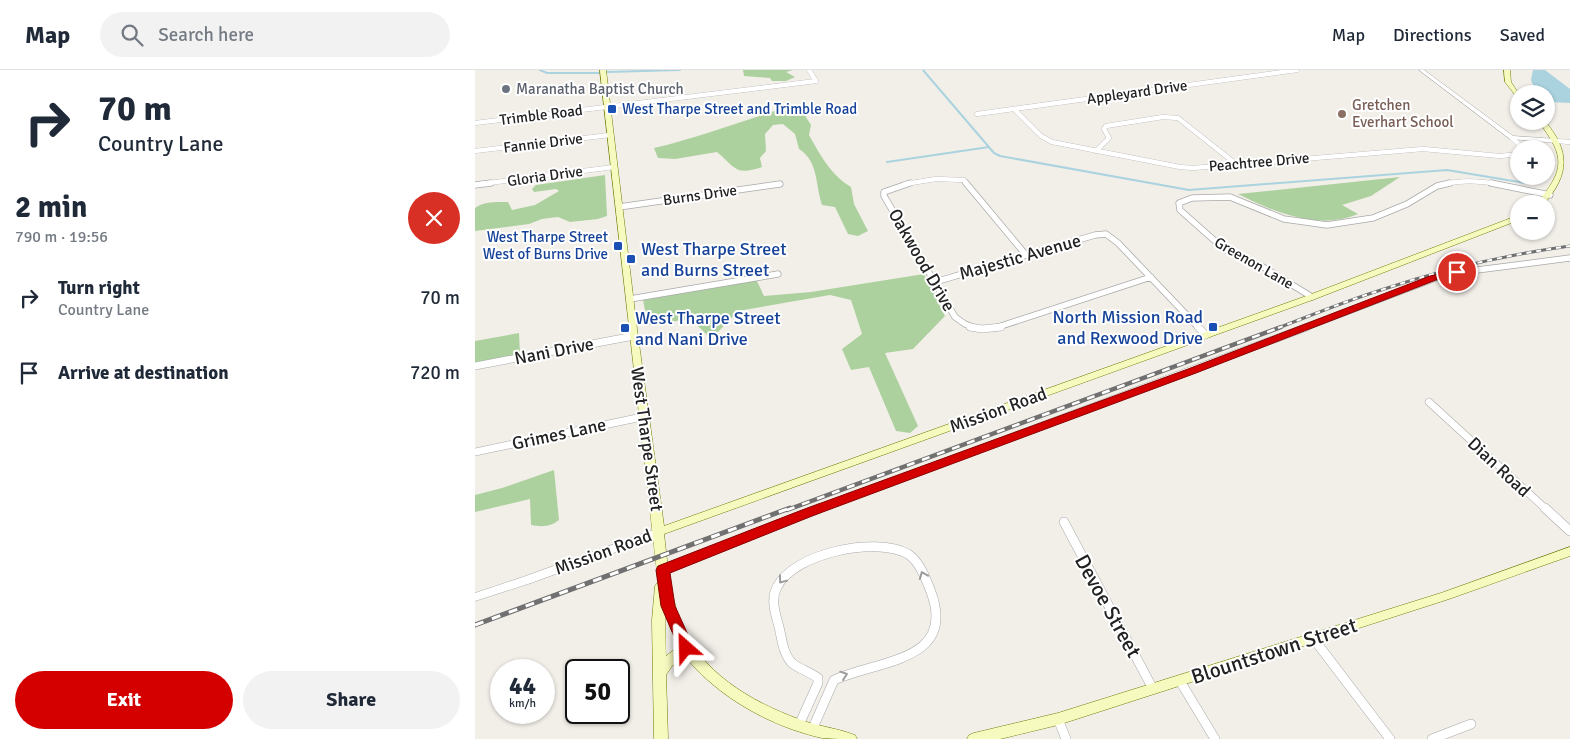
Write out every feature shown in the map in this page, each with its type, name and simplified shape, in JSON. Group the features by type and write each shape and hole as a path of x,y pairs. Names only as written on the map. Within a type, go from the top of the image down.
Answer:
{"main road":[{"name":"West Tharpe Street","path":"603,70 642,417 663,570"},
{"path":"1507,70 1510,85"},
{"path":"1548,130 1557,141 1561,152 1563,169 1560,180 1550,195"},
{"name":"Mission Road","path":"659,532 1312,297 1510,220"},
{"name":"Blountstown Street","path":"974,739 1058,719 1179,681 1445,596 1569,552"},
{"path":"663,570 668,606 686,648 697,662 720,682 773,716 805,728 850,739"},
{"path":"661,739 657,620 663,570"},
{"path":"659,675 667,662 686,648"}],"street":[{"name":"Trimble Road","path":"475,123 816,82 809,70"},
{"name":"Appleyard Drive","path":"977,114 1297,70"},
{"path":"1421,70 1512,138 1570,142"},
{"name":"Peachtree Drive","path":"1014,109 1046,140 1186,167 1423,149 1500,156 1510,155"},
{"path":"1097,151 1109,138 1104,129 1106,126 1171,116 1180,119 1236,164"},
{"name":"Fannie Drive","path":"475,151 610,135"},
{"name":"Gloria Drive","path":"475,185 614,167"},
{"name":"Oakwood Drive","path":"1026,255 968,182 961,179 947,178 886,189 883,194 955,317 962,324 986,329 1001,327 1151,277"},
{"name":"Greenon Lane","path":"1312,297 1263,267 1217,244 1180,210 1179,202 1198,197 1230,197 1284,219 1327,225 1373,218 1407,204 1437,186 1454,182 1486,182 1550,195"},
{"name":"Burns Drive","path":"619,207 781,184"},
{"name":"Majestic Avenue","path":"935,282 1095,235 1106,234 1118,243 1151,277"},
{"path":"663,570 807,513 1192,371 1433,278 1446,274 1570,258"},
{"path":"630,299 779,274"},
{"path":"1151,277 1205,335"},
{"name":"Nani Drive","path":"475,366 634,336"},
{"name":"Dian Road","path":"1429,402 1570,532"},
{"name":"Grimes Lane","path":"475,452 642,417"},
{"name":"Devoe Street","path":"1064,522 1153,689"},
{"name":"Mission Road","path":"475,596 527,580 659,532"},
{"path":"879,546 895,548 909,554 921,568 937,608 938,615 933,632 928,640 914,653 839,676 834,680 805,728 817,678 795,665 785,651 773,602 778,585 790,570 799,565 855,548 879,546"},
{"path":"1313,638 1390,739"},
{"path":"1179,681 1215,739"},
{"path":"816,688 828,690"},
{"path":"1058,719 1066,739"},
{"path":"1432,739 1471,724"}],"green space":[{"path":"743,70 793,70 786,72 795,77 786,81 772,81 770,78 744,76"},
{"path":"794,105 799,106 811,125 809,135 827,164 837,176 851,187 854,204 868,231 858,236 848,234 835,207 822,205 810,160 799,149 795,134 783,124 773,125 765,134 766,151 760,158 762,167 753,170 737,169 717,152 675,159 658,158 654,148 672,144"},
{"path":"605,175 607,216 598,219 570,222 558,217 542,219 529,224 475,231 475,208 482,204 508,202 512,210 535,205 559,191 556,189 534,192 532,189 536,185"},
{"path":"1400,177 1371,196 1342,205 1358,214 1343,219 1327,221 1312,220 1281,213 1238,194"},
{"path":"924,274 945,316 913,349 885,353 918,426 910,433 896,431 869,367 851,370 842,349 862,334 851,300 830,295 738,311 717,333 707,335 691,319 648,325 643,300 756,279 764,296 811,292"},
{"path":"519,333 520,355 475,363 475,341"},
{"path":"554,470 559,520 556,522 546,526 531,525 530,499 475,512 475,495"}],"water":[{"path":"1533,70 1545,70 1570,89 1570,103 1555,102 1555,85 1533,85 1531,80"}],"waterway":[{"path":"540,70 547,73 599,73"},
{"path":"607,72 680,70"},
{"path":"923,70 989,147"},
{"path":"887,162 989,147"},
{"path":"989,147 1000,156 1189,190 1447,170 1510,180"}],"railway":[{"path":"1278,328 1404,282 1498,258 1570,246"},
{"path":"787,510 1281,327"},
{"path":"475,625 790,508"}],"place":[{"name":"Maranatha Baptist Church","path":"506,89"},
{"name":"West Tharpe Street and Trimble Road","path":"612,109"},
{"name":"Gretchen Everhart School","path":"1342,114"},
{"name":"West Tharpe Street West of Burns Drive","path":"618,246"},
{"name":"West Tharpe Street and Burns Street","path":"631,259"},
{"name":"North Mission Road and Rexwood Drive","path":"1213,327"},
{"name":"West Tharpe Street and Nani Drive","path":"625,328"}],"route":[{"path":"686,648 668,606 663,570 736,540 1014,435 1192,371 1433,278 1457,272"}]}
